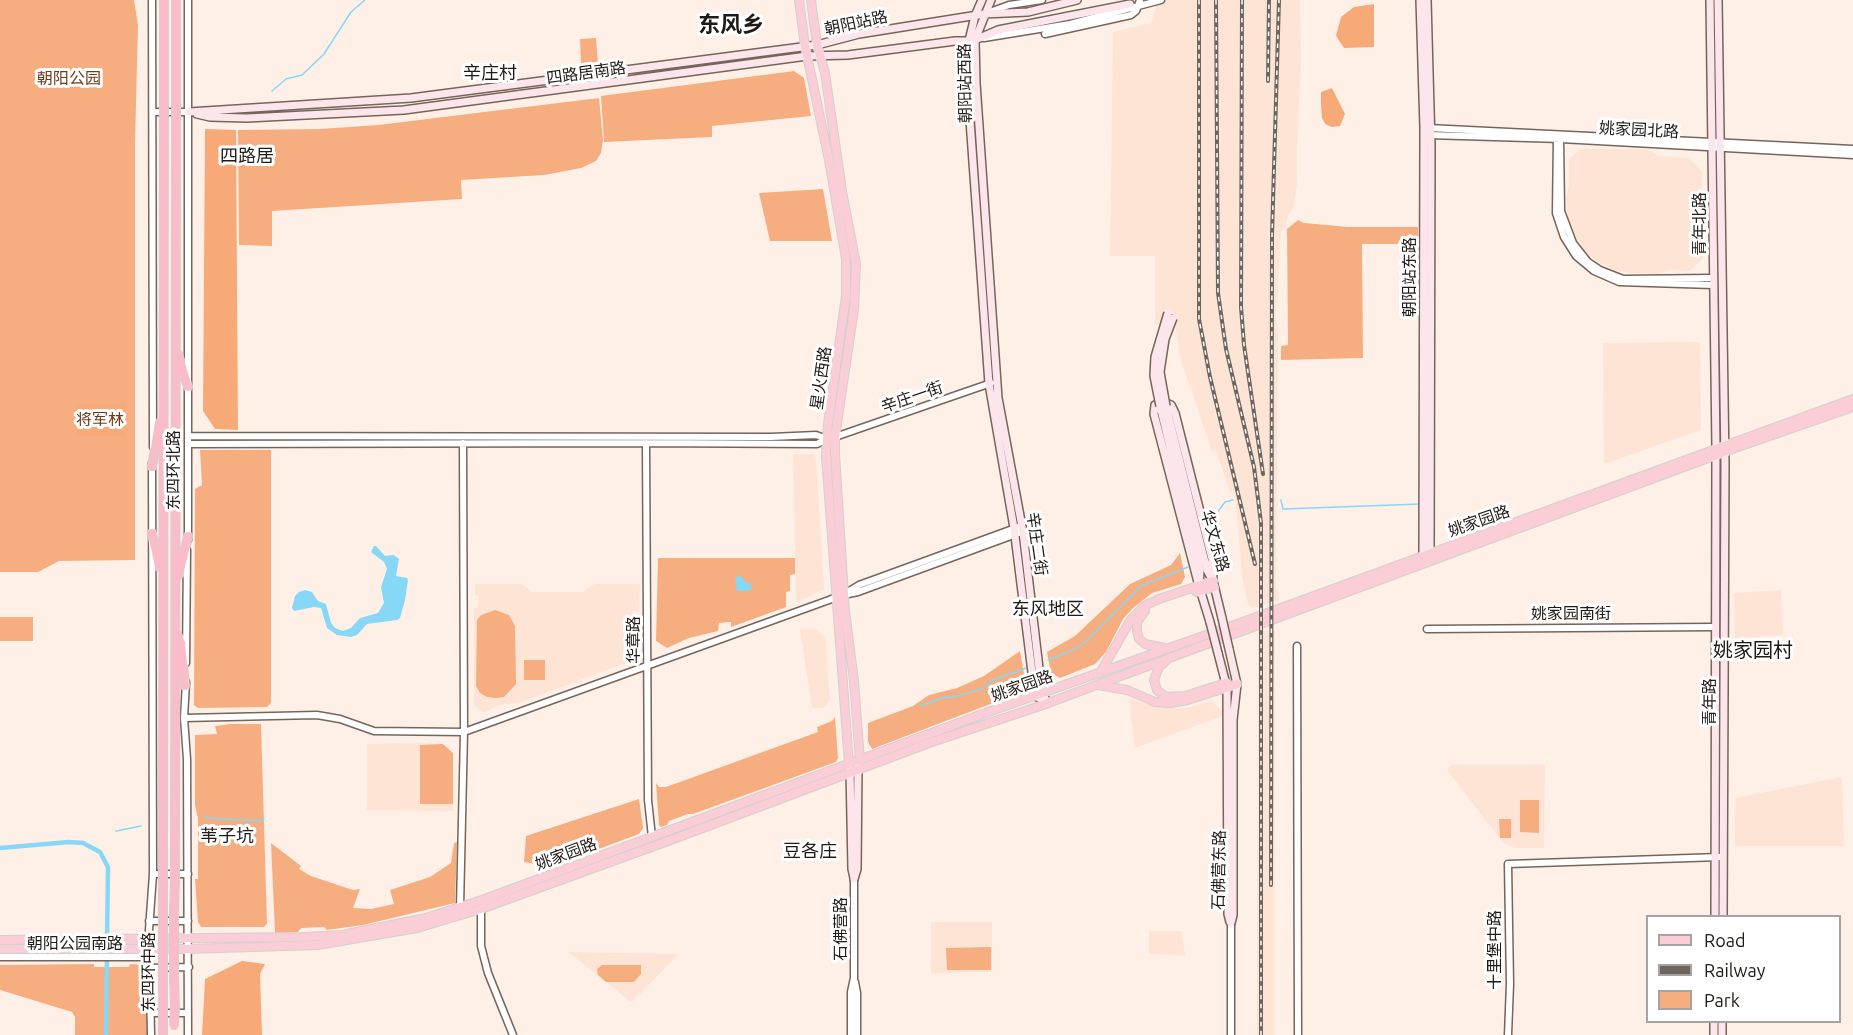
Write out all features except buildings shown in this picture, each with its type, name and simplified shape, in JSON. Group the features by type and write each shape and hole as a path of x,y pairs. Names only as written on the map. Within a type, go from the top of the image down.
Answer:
{"highway":[{"name":"东四环北路","path":"163,909 164,0"},
{"name":"东四环北路","path":"174,979 176,0"},
{"path":"176,345 188,387"},
{"path":"152,467 163,398"},
{"path":"152,533 163,582"},
{"path":"176,589 188,536"},
{"path":"175,629 181,643 186,686"},
{"name":"东四环中路","path":"163,909 163,1035"},
{"name":"东四环中路","path":"174,979 174,1035"}],"main road":[{"name":"星火西路","path":"799,0 805,46 829,160 846,259 846,296 831,438 860,761"},
{"name":"星火西路","path":"811,0 817,45 825,73 842,191 852,237 857,282 826,456 836,598 853,769"},
{"name":"朝阳站西路","path":"973,168 967,79 975,16 981,0"},
{"name":"朝阳站西路","path":"982,167 972,41 991,0"},
{"name":"朝阳站路","path":"189,112 411,98 817,45 859,34 984,14 1028,12 1077,0"},
{"name":"朝阳站东路","path":"1420,0 1427,131"},
{"name":"朝阳站东路","path":"1426,554 1427,0"},
{"name":"青年北路","path":"1710,0 1717,145 1725,448"},
{"name":"青年北路","path":"1716,452 1713,282 1718,0"},
{"path":"972,41 998,30 1130,4"},
{"name":"朝阳站路","path":"807,56 848,55 972,41"},
{"name":"四路居南路","path":"189,112 210,117 246,118 404,110 807,56"},
{"name":"辛庄二街","path":"982,167 997,381 1039,695"},
{"name":"辛庄二街","path":"973,168 989,384 1018,530"},
{"path":"1163,406 1154,376 1155,357 1170,315"},
{"name":"姚家园路","path":"188,949 318,945 343,942 417,928 483,908 853,769 860,761 1100,673 1169,652 1716,452 1853,399"},
{"path":"1201,588 1154,414 1155,405 1164,402 1171,405 1175,413 1212,559 1214,584 1154,605 1140,616 1137,622 1139,639 1145,644 1169,652 1155,676 1155,686 1166,697 1178,697 1236,682"},
{"name":"华文东路","path":"1163,406 1207,570 1214,584 1236,682"},
{"name":"华文东路","path":"1163,406 1200,572 1201,588 1226,685"},
{"name":"姚家园路","path":"1725,448 1853,407"},
{"path":"1715,422 1720,425 1725,422"},
{"name":"青年路","path":"1723,915 1725,448"},
{"name":"姚家园路","path":"188,939 342,935 426,918 652,837 1096,685 1169,652 1426,554 1716,452"},
{"name":"青年路","path":"1715,915 1716,452"},
{"path":"1100,673 1137,612 1159,598 1201,588"},
{"name":"石佛营东路","path":"1231,923 1233,915 1233,720 1236,682"},
{"path":"1096,685 1127,690 1155,702 1170,703 1188,700 1226,685"},
{"name":"石佛营东路","path":"1226,685 1228,914 1231,923"},
{"path":"1039,695 1048,702"},
{"name":"石佛营路","path":"853,769 858,868 854,879"},
{"name":"朝阳公园南路","path":"0,940 188,939"},
{"name":"朝阳公园南路","path":"0,949 149,953 188,949"}],"street":[{"name":"东四环北路","path":"149,939 153,874 152,0"},
{"name":"东四环北路","path":"188,0 188,536 184,718 187,759 188,949"},
{"path":"984,14 1009,4 1042,0"},
{"path":"1045,34 1131,15 1136,11 1140,0"},
{"path":"972,41 1070,24 1161,0"},
{"path":"153,112 189,112"},
{"name":"姚家园北路","path":"1427,131 1853,149"},
{"path":"1558,138 1561,211 1573,243 1588,262 1600,270 1623,279 1713,282"},
{"name":"姚家园北路","path":"1717,145 1853,155"},
{"name":"辛庄一街","path":"188,444 817,444 997,381"},
{"path":"188,436 816,435 831,438"},
{"path":"460,907 464,732 463,443"},
{"name":"华章路","path":"646,443 648,800 652,837"},
{"path":"184,718 317,715 340,719 374,731 464,732 836,598 859,585 1018,530"},
{"name":"姚家园南街","path":"1427,629 1715,627"},
{"path":"1297,646 1298,1035"},
{"path":"1715,857 1723,856"},
{"name":"十里堡中路","path":"1508,1035 1510,984 1508,864 1715,857"},
{"path":"153,874 188,874"},
{"name":"石佛营路","path":"854,879 854,978 857,993 857,1035"},
{"path":"483,908 481,946 483,956 513,1035"},
{"path":"149,921 188,921"},
{"path":"1231,923 1232,1035"},
{"name":"东四环中路","path":"149,939 151,1035"},
{"path":"188,949 188,1035"},
{"name":"朝阳公园南路","path":"0,957 94,953"},
{"path":"150,968 189,967"},
{"name":"石佛营路","path":"851,1035 851,992 854,978"},
{"path":"151,1013 188,1013"}],"shaded area":[{"path":"1158,0 1300,0 1301,64 1297,183 1294,206 1288,215 1286,227 1281,231 1276,315 1278,337 1276,589 1278,589 1279,600 1252,608 1248,604 1242,575 1235,495 1233,491 1230,493 1216,450 1212,452 1180,357 1176,328 1155,324 1155,256 1110,256 1113,32 1151,23"},
{"path":"1581,149 1646,149 1659,156 1689,158 1702,172 1703,258 1690,271 1670,270 1658,274 1629,273 1612,269 1596,261 1584,251 1573,235 1566,198 1569,186 1569,159"},
{"path":"1700,342 1701,430 1604,464 1603,343"},
{"path":"793,454 813,454 816,458 824,589 796,603"},
{"path":"475,584 522,584 532,592 583,592 594,584 640,584 639,612 633,611 632,627 638,628 637,650 626,663 519,703 499,705 483,713 474,705 474,608 478,607 479,596 475,595"},
{"path":"1781,590 1783,635 1735,638 1734,593"},
{"path":"800,629 817,629 825,637 830,699 824,708 812,708"},
{"path":"1258,631 1275,631 1274,1035 1257,1035"},
{"path":"1129,699 1157,707 1187,708 1212,701 1225,715 1135,748"},
{"path":"367,744 443,744 453,753 453,811 367,810"},
{"path":"1452,765 1545,765 1544,848 1515,848 1503,843 1447,770"},
{"path":"1842,777 1844,846 1735,846 1735,798"},
{"path":"931,922 992,922 992,972 931,973"},
{"path":"1149,931 1182,931 1185,955 1149,954"},
{"path":"568,952 679,954 633,1001 630,1001"}],"green space":[{"name":"朝阳公园","path":"0,0 134,0 138,25 135,144 135,560 59,561 38,572 0,572"},
{"path":"1374,4 1374,47 1344,48 1336,36 1341,17 1354,7"},
{"path":"596,38 598,63 581,64 580,39"},
{"path":"794,71 804,78 811,116 712,126 712,137 604,142 601,96"},
{"path":"1332,88 1345,114 1340,126 1332,127 1325,124 1322,118 1321,92"},
{"path":"599,98 603,140 601,153 596,161 581,168 544,175 461,180 462,199 272,211 272,246 239,245 238,130 320,129 378,125"},
{"path":"205,129 236,130 238,430 215,429 203,411"},
{"path":"823,189 832,241 770,241 759,193"},
{"path":"1298,220 1304,223 1348,227 1418,227 1418,244 1362,244 1363,358 1281,360 1281,346 1288,345 1287,229"},
{"name":"将军林","path":"76,404 125,404 125,436 76,436"},
{"path":"200,450 271,450 271,703 267,707 198,708 194,705 195,489 202,485"},
{"path":"1180,553 1185,577 1181,584 1152,593 1133,608 1123,619 1106,652 1095,664 1060,678 1051,673 1047,652 1075,636 1130,584 1171,565"},
{"path":"658,558 795,558 795,574 790,575 790,591 786,592 786,607 731,627 731,622 719,623 718,631 689,638 667,648 656,641"},
{"path":"495,610 509,615 515,626 516,684 504,697 496,698 480,693 476,686 477,620 481,615"},
{"path":"0,617 33,617 33,641 0,641"},
{"path":"1020,651 1026,686 1022,692 872,749 868,742 868,723 913,706 929,695 957,688 984,676"},
{"path":"524,660 545,660 545,680 524,680"},
{"path":"835,717 838,758 836,762 669,821 667,825 661,827 659,825 656,783 659,787 666,787 818,732 817,727 832,721"},
{"path":"261,724 267,924 264,927 201,927 198,922 195,879 198,879 198,819 195,805 195,735 217,734 215,726"},
{"path":"443,744 453,753 453,804 420,804 420,745"},
{"path":"639,799 643,828 639,834 542,870 541,865 524,862 526,836"},
{"path":"1520,800 1539,800 1539,833 1520,832"},
{"path":"1499,819 1511,819 1511,838 1500,838"},
{"path":"457,842 455,903 363,925 327,930 324,927 301,928 298,932 275,933 271,843 301,866 299,869 311,876 353,890 360,889 353,908 371,909 394,904 390,890 430,877 451,863 454,843"},
{"path":"991,947 991,970 947,970 946,948"},
{"path":"242,961 265,964 260,974 262,1035 202,1035 205,979"},
{"path":"94,964 94,967 146,965 143,1011 148,1017 147,1035 75,1035 75,1017 72,1012 0,990 0,965"},
{"path":"602,965 641,965 641,974 634,982 606,982 598,975 597,969"}],"water":[{"path":"374,546 385,556 394,555 399,559 396,576 408,580 400,618 367,624 357,635 351,637 337,635 327,628 321,608 294,611 292,608 295,596 305,590 312,592 318,601 326,604 331,623 335,628 343,631 351,628 360,618 378,613 384,603 381,587 387,569 384,562 371,552"},
{"path":"738,575 751,584 752,589 737,591 735,579"}],"waterway":[{"path":"272,91 286,79 302,75 324,54 351,12 365,0"},
{"path":"1211,521 1225,502 1233,500"},
{"path":"1281,500 1283,509 1421,504"},
{"path":"1048,660 1084,643 1141,586 1188,567"},
{"path":"921,706 941,698 982,689 993,680 1029,667"},
{"path":"204,816 259,821 264,819"},
{"path":"116,831 141,826"},
{"path":"0,848 69,842 83,843 100,852 108,867 107,940"},
{"path":"106,1035 107,954"}],"railway":[{"path":"1199,0 1199,319 1210,377 1255,564"},
{"path":"1216,0 1218,293 1226,349 1254,467 1261,523 1261,1035"},
{"path":"1242,0 1241,307 1244,345 1263,474"},
{"path":"1268,81 1269,0"},
{"path":"1271,885 1272,235 1279,0"}],"district":[{"name":"东风乡","path":"731,25"},
{"name":"辛庄村","path":"490,73"},
{"name":"四路居","path":"247,156"},
{"name":"东风地区","path":"1048,609"},
{"name":"姚家园村","path":"1753,650"},
{"name":"苇子坑","path":"227,836"},
{"name":"豆各庄","path":"810,851"}]}
